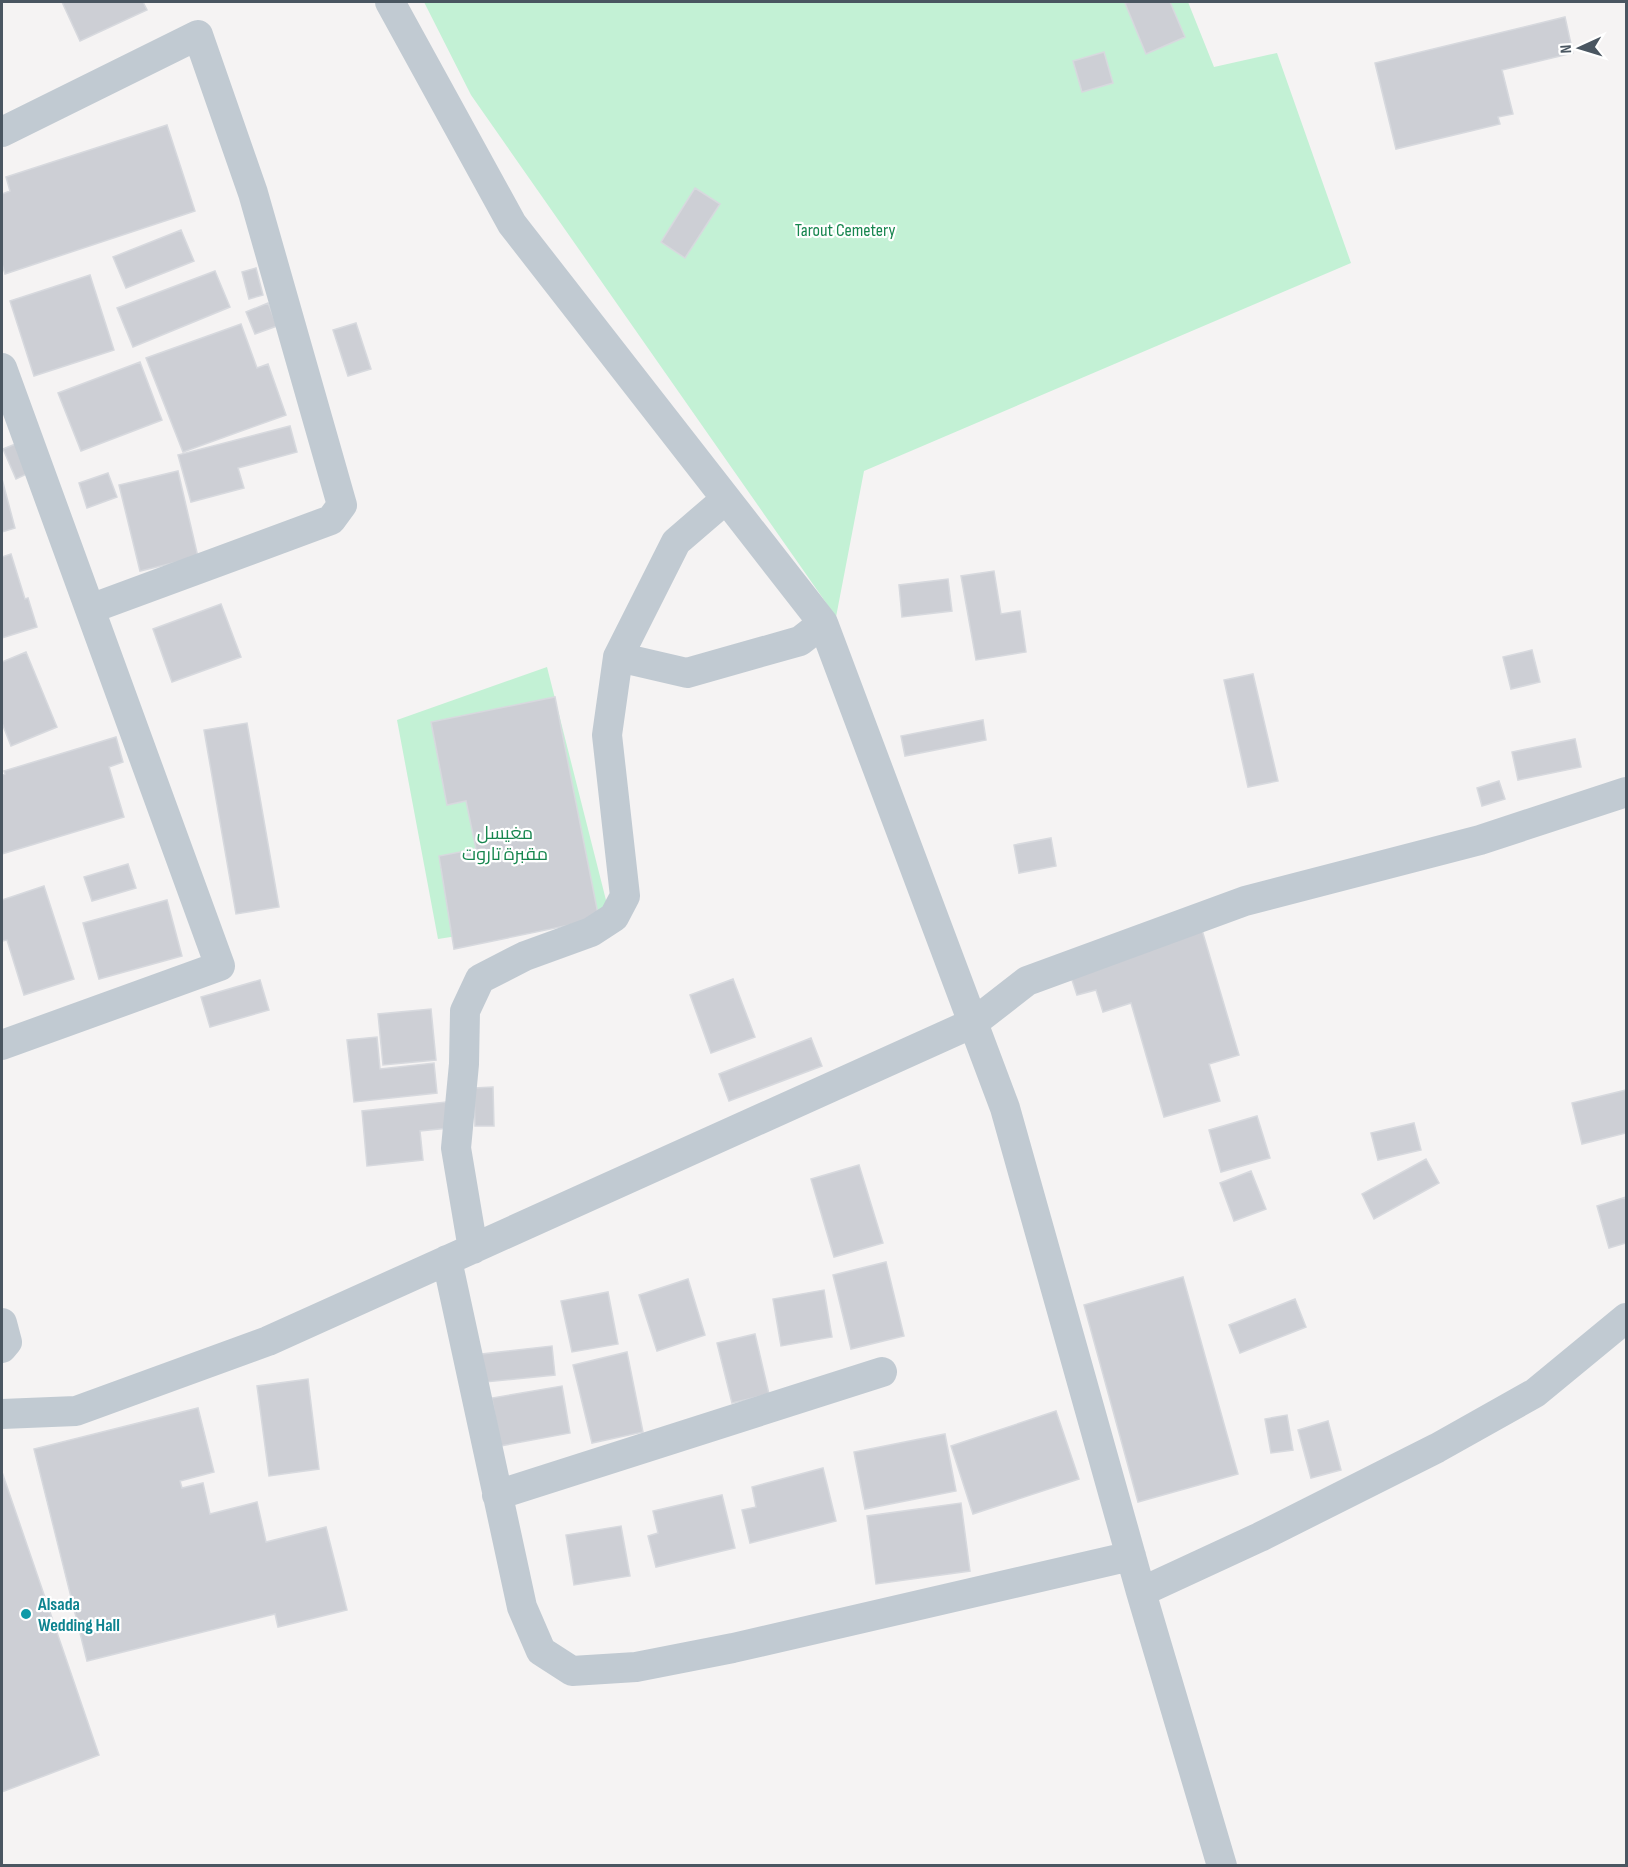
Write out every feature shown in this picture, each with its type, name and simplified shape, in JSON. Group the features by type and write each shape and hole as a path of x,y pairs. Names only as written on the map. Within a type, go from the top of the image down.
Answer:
{"street":[{"path":"390,2 512,224 823,623 1005,1108 1141,1592 1222,1866"},
{"path":"2,132 198,35 254,194 342,505 332,520 90,609"},
{"path":"2,368 220,966 2,1045"},
{"path":"726,499 676,542 618,657 607,735 625,897 614,917 591,932 525,956 480,979 465,1011 464,1064 456,1148 460,1254 497,1495 522,1607 542,1651 572,1671 636,1667 733,1648 1131,1556"},
{"path":"618,657 687,673 800,640 823,623"},
{"path":"2,1414 76,1411 268,1341 973,1023 1027,981 1245,901 1480,840 1626,792"},
{"path":"1141,1592 1260,1537 1437,1448 1505,1410 1534,1393 1626,1318"},
{"path":"2,1323 7,1342 2,1348"},
{"path":"497,1495 882,1372"}],"green space":[{"name":"Tarout Cemetery","path":"424,2 1188,2 1214,67 1277,53 1351,263 864,471 836,617 471,95"},
{"name":"مغيسل مقبرة تاروت","path":"547,667 609,912 438,939 397,720"}],"building":[{"path":"62,2 143,2 147,10 80,41"},
{"path":"1170,2 1185,37 1146,54 1125,3"},
{"path":"1565,17 1573,53 1502,70 1513,114 1498,117 1500,124 1396,149 1375,63"},
{"path":"1104,52 1113,83 1082,92 1073,61"},
{"path":"167,125 195,211 5,274 2,264 2,194 10,191 6,177"},
{"path":"695,188 720,204 685,258 661,242"},
{"path":"181,230 194,261 126,288 113,257"},
{"path":"256,268 263,295 249,299 242,272"},
{"path":"215,271 230,307 133,347 117,308"},
{"path":"90,275 114,350 34,376 10,301"},
{"path":"268,303 277,326 255,334 246,312"},
{"path":"356,323 371,369 348,376 333,330"},
{"path":"241,324 257,368 268,364 286,415 183,452 146,358"},
{"path":"140,362 162,420 81,451 58,393"},
{"path":"290,426 297,452 238,468 244,488 191,502 178,455"},
{"path":"18,443 31,472 16,479 3,449"},
{"path":"178,471 198,557 140,571 119,485"},
{"path":"108,473 117,497 87,508 79,483"},
{"path":"2,479 15,528 2,532"},
{"path":"11,554 25,599 28,598 37,627 2,638 2,557"},
{"path":"994,571 1001,614 1020,611 1026,652 976,660 961,576"},
{"path":"948,579 952,611 902,617 899,585"},
{"path":"221,604 241,657 172,682 153,629"},
{"path":"1532,650 1540,682 1511,689 1503,657"},
{"path":"26,652 57,727 11,746 2,723 2,662"},
{"path":"1253,674 1278,781 1248,787 1224,680"},
{"name":"مغيسل مقبرة تاروت","path":"555,697 599,919 454,949 439,856 476,849 466,801 447,805 431,722"},
{"path":"983,720 986,740 905,756 901,736"},
{"path":"247,723 279,907 236,914 204,730"},
{"path":"116,737 123,762 109,767 124,817 2,854 2,775 5,774 4,771"},
{"path":"1575,739 1581,767 1518,780 1512,752"},
{"path":"1499,781 1505,799 1482,806 1477,788"},
{"path":"1051,838 1056,866 1019,873 1014,845"},
{"path":"128,864 136,888 92,901 84,877"},
{"path":"44,886 74,979 24,995 7,940 2,941 2,900"},
{"path":"167,900 182,956 99,979 83,923"},
{"path":"1202,930 1239,1055 1209,1064 1220,1101 1164,1117 1131,1003 1103,1012 1096,990 1077,995 1069,971"},
{"path":"733,979 755,1037 711,1053 690,995"},
{"path":"260,980 269,1010 210,1027 201,997"},
{"path":"431,1009 436,1060 383,1065 378,1014"},
{"path":"377,1037 380,1069 434,1063 437,1093 354,1102 347,1040"},
{"path":"811,1038 822,1066 729,1101 719,1074"},
{"path":"493,1087 494,1126 475,1126 474,1088"},
{"path":"1626,1090 1626,1133 1582,1144 1572,1103"},
{"path":"446,1102 449,1128 420,1131 423,1160 367,1166 362,1111"},
{"path":"1257,1116 1270,1158 1221,1172 1209,1130"},
{"path":"1414,1123 1421,1150 1378,1160 1371,1133"},
{"path":"1426,1159 1439,1183 1374,1219 1362,1194"},
{"path":"859,1165 883,1243 834,1257 811,1179"},
{"path":"1251,1171 1266,1209 1234,1221 1220,1183"},
{"path":"1626,1197 1626,1243 1609,1248 1597,1206"},
{"path":"886,1262 904,1336 851,1349 833,1275"},
{"path":"1183,1277 1238,1474 1138,1502 1084,1305"},
{"path":"688,1279 705,1335 657,1351 639,1295"},
{"path":"824,1290 832,1337 781,1346 773,1299"},
{"path":"608,1292 618,1344 572,1352 561,1301"},
{"path":"1295,1299 1306,1327 1240,1353 1229,1325"},
{"path":"755,1334 769,1394 732,1403 717,1343"},
{"path":"552,1346 555,1375 485,1382 482,1354"},
{"path":"627,1352 643,1432 592,1443 573,1365"},
{"path":"308,1379 319,1469 269,1476 257,1386"},
{"path":"562,1386 570,1433 500,1446 492,1398"},
{"path":"198,1408 214,1472 180,1481 182,1488 203,1483 210,1514 257,1502 266,1542 326,1527 347,1610 278,1627 275,1614 87,1661 34,1449"},
{"path":"1056,1411 1079,1479 973,1514 951,1446"},
{"path":"1287,1415 1293,1450 1271,1453 1265,1419"},
{"path":"1328,1421 1341,1470 1311,1478 1298,1430"},
{"path":"945,1434 956,1491 865,1509 854,1452"},
{"path":"823,1468 836,1521 750,1543 742,1510 756,1507 752,1487"},
{"name":"Alsada Wedding Hall","path":"2,1472 99,1755 2,1792"},
{"path":"722,1495 735,1548 656,1567 648,1536 658,1533 653,1511"},
{"path":"961,1503 970,1571 876,1584 867,1516"},
{"path":"621,1526 630,1576 574,1585 566,1535"}],"place":[{"name":"Alsada Wedding Hall","path":"26,1614"}]}
